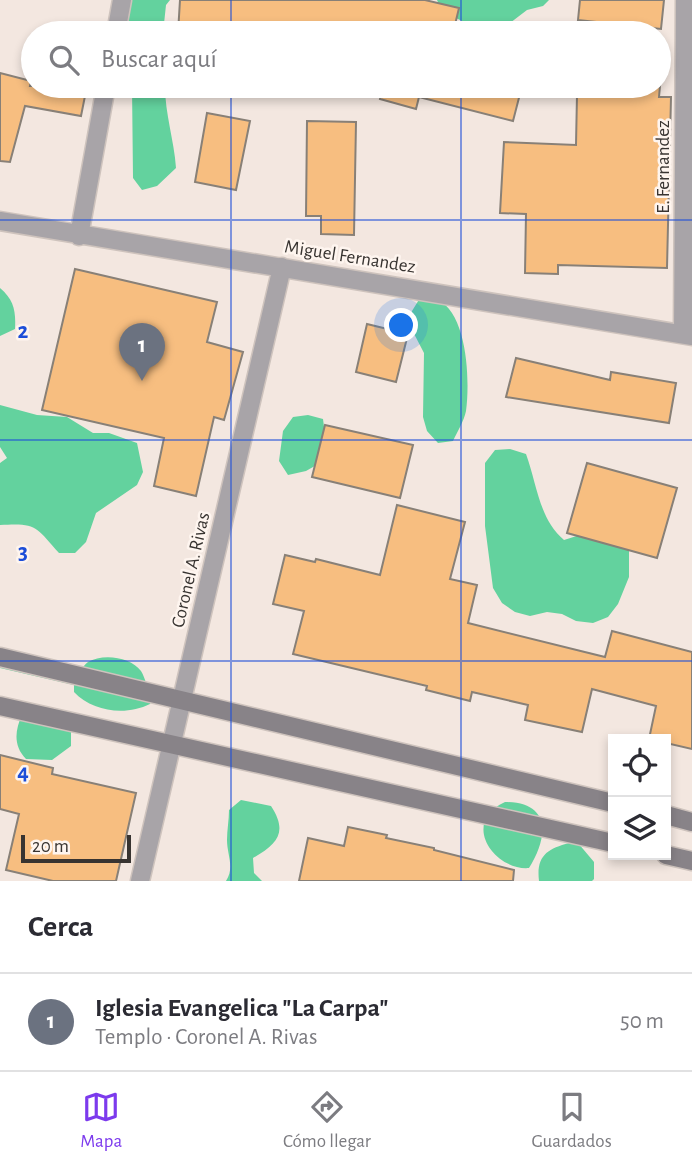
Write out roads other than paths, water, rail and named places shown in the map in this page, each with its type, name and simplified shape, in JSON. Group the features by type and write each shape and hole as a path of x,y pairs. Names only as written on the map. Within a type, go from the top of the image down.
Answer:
{"street":[{"path":"118,21 122,0"},
{"name":"E. Fernandez","path":"685,0 687,335"},
{"path":"79,236 104,98"},
{"name":"Miguel Fernandez","path":"0,221 687,335"},
{"name":"Coronel A. Rivas","path":"140,881 282,267"},
{"path":"0,657 608,802"},
{"path":"0,706 608,842"},
{"path":"671,816 692,822"},
{"path":"671,856 692,860"}],"place":[{"name":"Iglesia Evangelica \"La Carpa\"","path":"142,381"}]}
